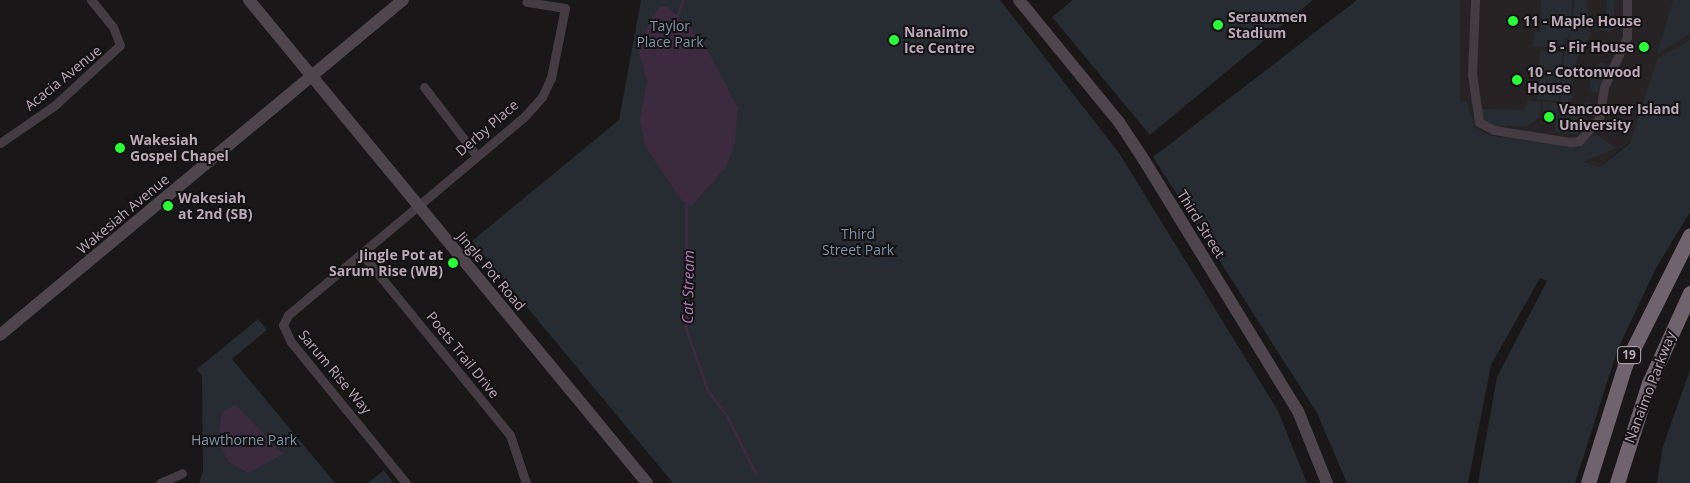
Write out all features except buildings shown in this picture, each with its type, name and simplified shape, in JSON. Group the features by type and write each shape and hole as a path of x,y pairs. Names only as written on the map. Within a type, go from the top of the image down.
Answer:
{"highway":[{"name":"Nanaimo Parkway","path":"1588,483 1625,365 1690,235"},
{"name":"Nanaimo Parkway","path":"1617,483 1649,383 1690,293"}],"main road":[{"name":"Jingle Pot Road","path":"249,0 647,483"},
{"name":"Wakesiah Avenue","path":"0,335 403,0"},
{"name":"Third Street","path":"1019,0 1119,122 1144,160 1298,411 1327,483"}],"street":[{"name":"Acacia Avenue","path":"0,143 55,105 110,59 120,45 114,27 91,0"},
{"path":"1475,0 1472,74 1479,122 1494,130 1570,142 1579,141 1599,119 1604,86 1627,37 1627,0"},
{"name":"Derby Place","path":"418,206 476,155 524,117 551,78 565,8 526,2"},
{"path":"424,88 476,155"},
{"name":"Sarum Rise Way","path":"406,483 291,342 283,325 288,315 418,206"},
{"name":"Poets Trail Drive","path":"361,253 510,435 526,483"},
{"path":"160,483 182,473"}],"shaded area":[{"name":"Vancouver Island University","path":"1357,0 1690,0 1690,92 1527,228 1349,8"},
{"path":"666,6 702,39 738,108 735,142 726,167 691,206 682,201 645,146 640,120 647,81 639,52 641,40 658,8"},
{"path":"236,405 283,454 248,473 229,462 217,442 222,412"}],"green space":[{"name":"Third Street Park","path":"641,0 1000,0 1119,153 1278,411 1307,483 673,483 472,241 619,120"},
{"path":"1073,0 1313,0 1150,135 1052,17"},
{"path":"1357,0 1460,0 1460,102 1467,102 1475,127 1492,136 1572,146 1596,134 1616,148 1583,162 1600,167 1630,143 1658,58 1690,41 1690,212 1656,268 1617,351 1575,483 1478,483 1497,377 1547,281 1540,278 1491,365 1468,483 1347,483 1317,413 1153,157"},
{"path":"1541,0 1572,0 1571,33 1560,47 1533,47 1534,32 1540,32"},
{"path":"1575,0 1586,0 1591,33 1585,49 1566,47 1571,33"},
{"path":"1607,0 1615,0 1612,33 1594,29 1593,23 1605,24"},
{"path":"1673,0 1690,0 1690,34 1657,54"},
{"path":"1540,50 1562,52 1559,101 1537,99"},
{"path":"1565,50 1579,51 1570,89 1561,89"},
{"path":"1600,62 1608,64 1597,93 1590,91 1591,77"},
{"path":"1562,93 1574,93 1570,104 1580,112 1586,101 1595,104 1588,108 1578,134 1555,133 1556,119 1542,118 1543,102 1560,103"},
{"path":"1527,100 1541,102 1540,117 1528,126 1496,126 1484,119 1480,109 1520,110 1525,109"},
{"name":"Hawthorne Park","path":"258,319 267,330 232,359 335,483 199,483 203,471 202,376 197,369"},
{"path":"1690,370 1690,483 1657,483 1663,446"},
{"path":"384,470 393,483 368,483"}],"waterway":[{"name":"Cat Stream","path":"677,15 683,0"},
{"name":"Cat Stream","path":"686,203 686,329 708,391 726,415 756,474"}],"place":[{"name":"11 - Maple House","path":"1513,21"},
{"name":"Serauxmen Stadium","path":"1218,25"},
{"name":"Nanaimo Ice Centre","path":"894,40"},
{"name":"5 - Fir House","path":"1644,47"},
{"name":"10 - Cottonwood House","path":"1517,80"},
{"name":"Vancouver Island University","path":"1549,117"},
{"name":"Wakesiah Gospel Chapel","path":"120,148"},
{"name":"Wakesiah at 2nd (SB)","path":"168,206"},
{"name":"Jingle Pot at Sarum Rise (WB)","path":"453,263"}],"park label":[{"name":"Taylor Place Park","path":"670,34"}]}
